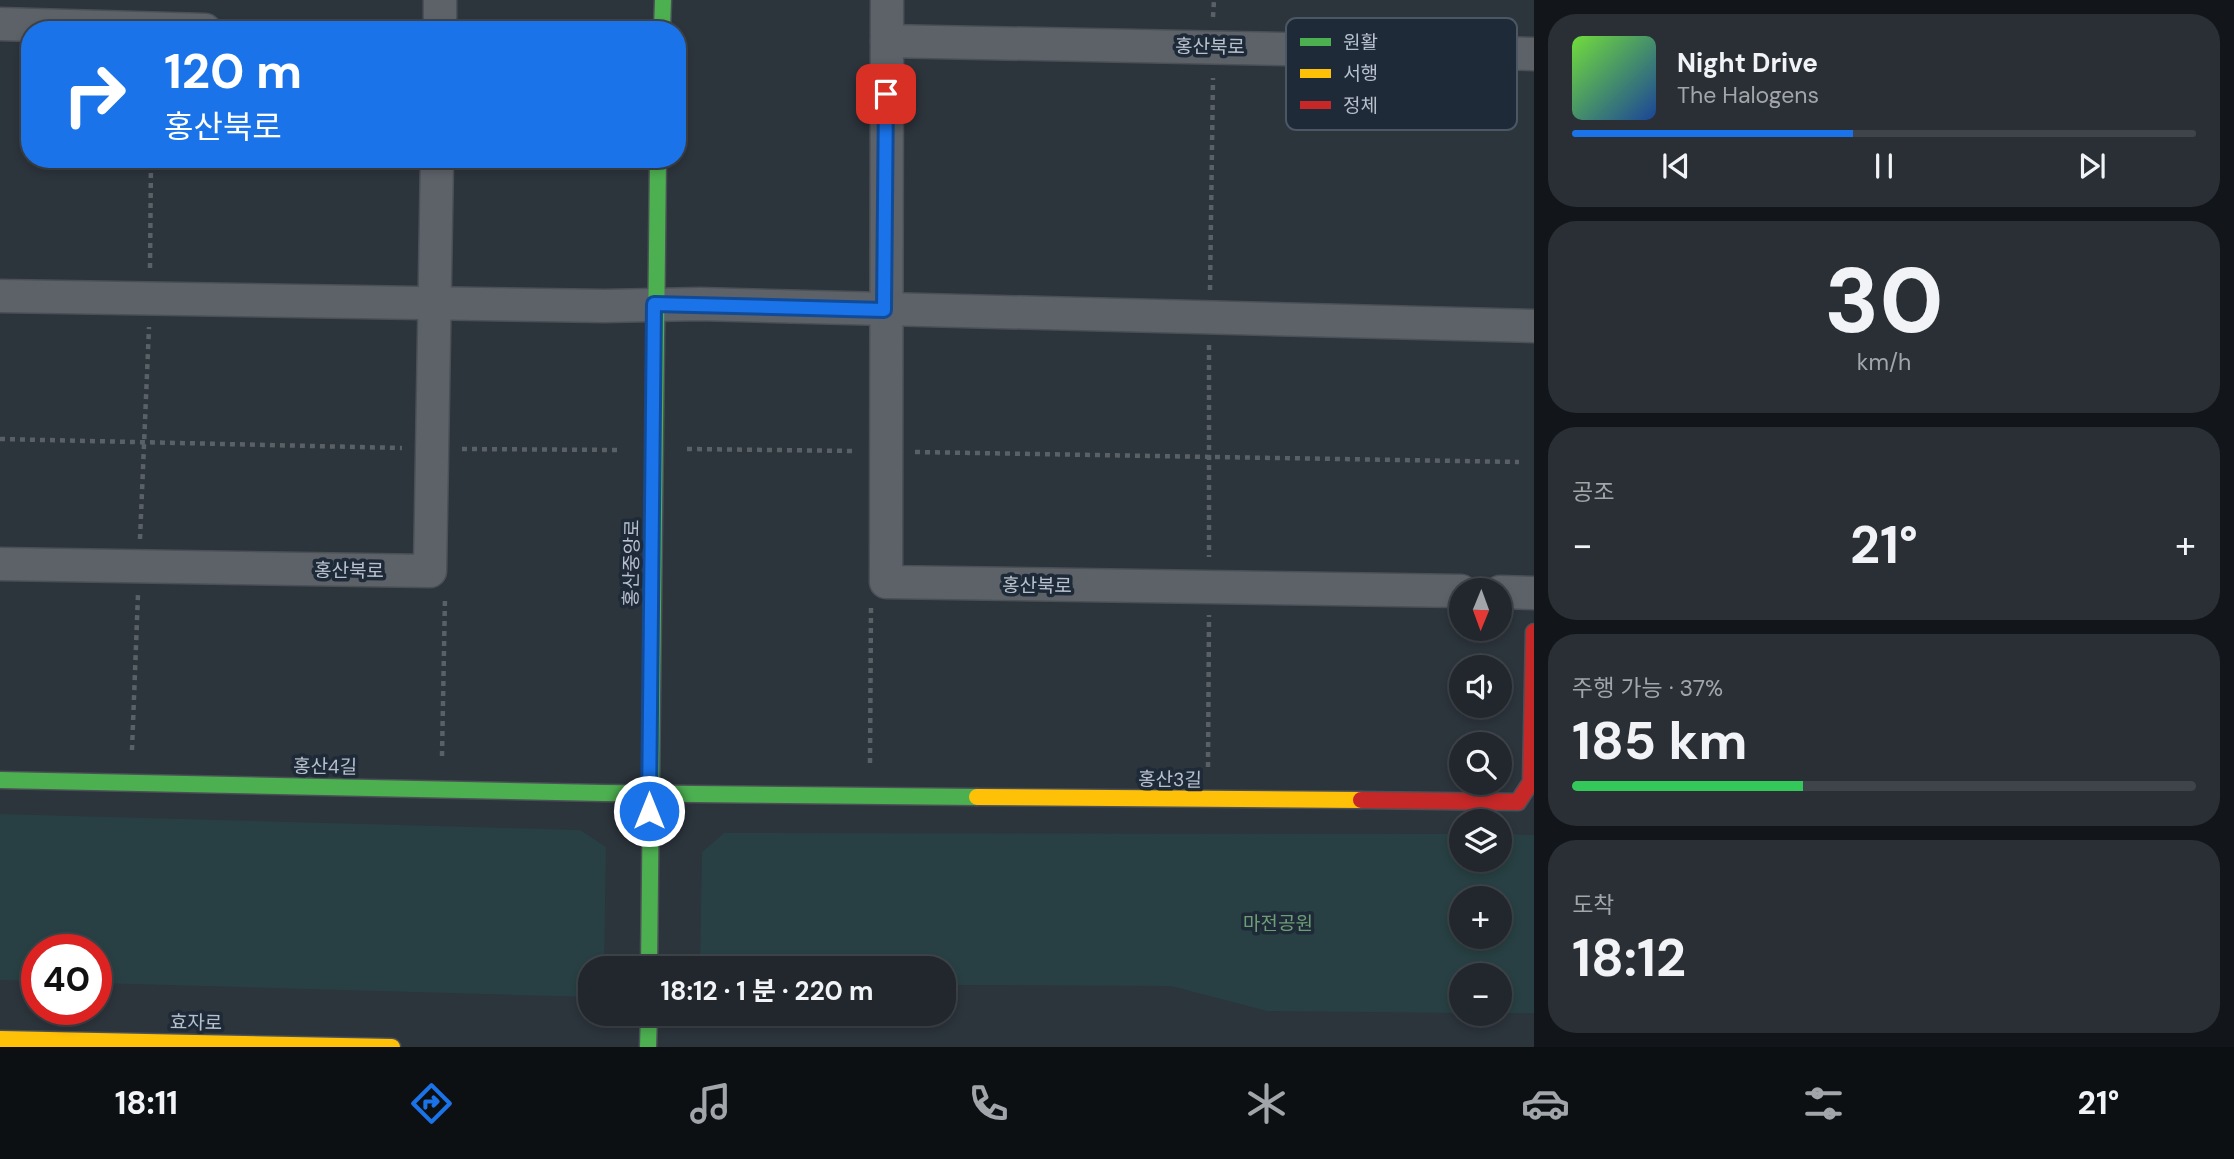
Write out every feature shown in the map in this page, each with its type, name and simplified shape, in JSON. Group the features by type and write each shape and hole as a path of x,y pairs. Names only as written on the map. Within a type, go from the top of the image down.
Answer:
{"street":[{"path":"440,0 440,21"},
{"path":"662,21 663,0"},
{"name":"홍산북로","path":"887,0 884,310 886,582 1449,591"},
{"path":"0,24 21,25"},
{"name":"홍산북로","path":"887,41 1286,49"},
{"name":"홍산북로","path":"0,564 430,571 437,168"},
{"name":"홍산중앙로","path":"649,956 654,304 658,168"},
{"path":"0,296 654,304 1534,326"},
{"path":"1512,592 1534,593"},
{"name":"홍산3길","path":"649,793 1518,802 1531,782 1534,632"},
{"name":"홍산4길","path":"0,780 649,793"},
{"path":"648,1047 649,1026"},
{"name":"효자로","path":"0,1039 392,1047"}],"path":[{"path":"1213,25 1214,0"},
{"path":"1209,298 1213,68"},
{"path":"149,276 151,168"},
{"path":"140,547 149,318"},
{"path":"1209,343 1209,565"},
{"path":"0,439 403,448"},
{"path":"450,449 619,450"},
{"path":"684,449 868,452"},
{"path":"910,452 1519,462"},
{"path":"132,762 138,590"},
{"path":"442,765 445,593"},
{"path":"870,777 871,602"},
{"path":"1208,770 1209,607"}],"green space":[{"path":"0,814 580,830 606,847 604,956 578,956 578,997 112,983 112,934 21,934 21,981 0,980"},
{"name":"마전공원","path":"724,833 1449,834 1449,872 1512,872 1512,834 1534,835 1534,1013 1512,1013 1512,963 1449,963 1449,1013 1267,1011 1171,986 956,985 956,956 700,956 702,852"}],"traffic: fast":[{"path":"662,21 663,0"},
{"path":"649,956 658,168"},
{"path":"0,780 603,793 977,797"},
{"path":"648,1047 649,1026"}],"traffic: slow":[{"path":"977,797 1361,800"},
{"path":"0,1039 392,1047"}],"traffic: jam":[{"path":"1361,800 1518,802 1531,782 1534,632"}],"route":[{"path":"649,811 654,304 884,310 886,94"}]}
